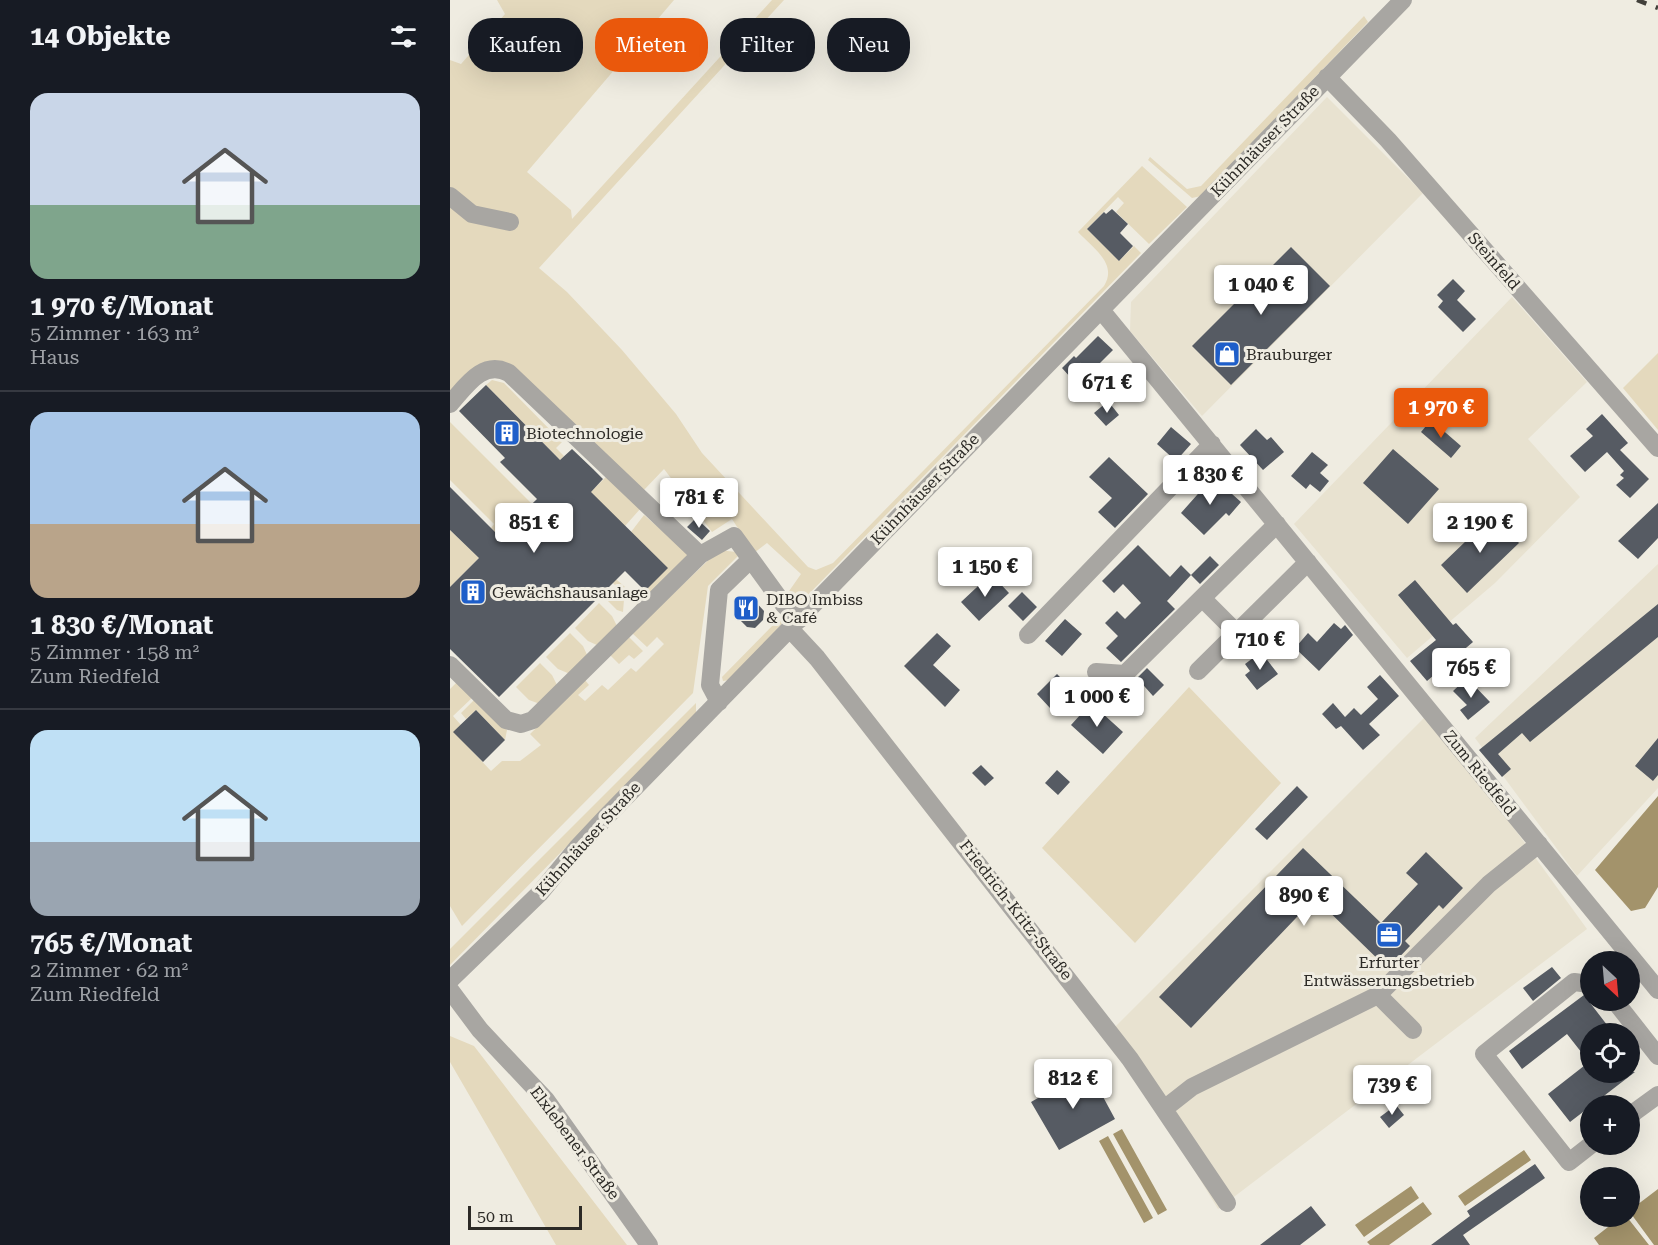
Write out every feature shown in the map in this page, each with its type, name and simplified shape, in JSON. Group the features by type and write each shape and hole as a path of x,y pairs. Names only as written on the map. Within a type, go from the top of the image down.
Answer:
{"street":[{"name":"Kühnhäuser Straße","path":"450,980 540,893 577,848 1403,0"},
{"name":"Steinfeld","path":"1328,77 1388,140 1658,448"},
{"path":"450,196 472,214 510,222"},
{"name":"Zum Riedfeld","path":"1101,310 1658,990"},
{"path":"450,404 480,372 497,369 509,373 700,555 539,716 527,723 516,724 506,720 450,665"},
{"path":"1028,635 1212,444"},
{"path":"1096,672 1125,674 1277,524"},
{"name":"Friedrich-Kritz-Straße","path":"700,555 734,536 817,658 998,886 1130,1059 1227,1203"},
{"path":"719,702 710,685 719,590 750,560"},
{"path":"1198,671 1308,562"},
{"path":"1202,598 1237,633"},
{"path":"1164,1108 1192,1088 1377,995 1489,884 1539,844"},
{"path":"1580,983 1574,982 1484,1054 1569,1161 1580,1153"},
{"name":"Elxlebener Straße","path":"450,990 480,1030 546,1100 649,1245"},
{"path":"1377,995 1413,1030"},
{"path":"1623,1011 1658,1056"},
{"path":"1640,1108 1658,1095"}],"shaded area":[{"path":"497,0 674,0 659,18 595,18 595,72 612,72 527,172 571,210 572,219 720,57 720,70 539,268 567,292 622,350 676,414 702,453 808,567 816,570 833,563 1104,286 1108,278 1106,263 1097,250 1078,232 1142,166 1187,207 1149,244 1116,212 1124,203 1118,197 1087,229 1119,261 1134,246 1141,253 805,598 796,602 787,594 801,574 767,543 754,553 732,519 712,532 664,469 643,491 488,361 470,370 450,392 450,60 461,64 468,56 468,72 583,72 583,18 501,18 505,14"},
{"path":"772,0 784,0 768,18 756,18"},
{"path":"1364,16 1368,22 1201,196 1192,198 1148,160 1150,157 1187,189 1201,186"},
{"path":"1327,97 1423,193 1202,416 1130,331 1131,302"},
{"path":"1512,297 1587,382 1528,439 1580,497 1495,583 1407,658 1294,524"},
{"path":"1658,353 1658,430 1623,388"},
{"path":"492,380 504,383 562,442 556,448 564,456 560,460 486,385"},
{"path":"450,422 532,504 521,515 517,511 512,516 516,521 499,536 491,528 494,524 450,480"},
{"path":"607,476 641,508 625,526 562,520"},
{"path":"644,515 689,554 634,609 645,591 631,532"},
{"path":"557,528 625,587 623,612 617,610 605,598 616,586"},
{"path":"450,530 479,558 450,587"},
{"path":"719,550 736,552 738,556 708,586 693,693 462,926 450,906 450,689 457,682 473,697 453,716 461,725 454,732 491,771 502,761 520,761 541,745 530,734 585,680 589,685 578,695 585,701 602,685 608,690 631,668 636,672 664,644 657,637 647,647 632,633"},
{"path":"1658,564 1658,788 1577,876 1475,738"},
{"path":"599,603 612,616 618,628 599,646 588,641 575,628"},
{"path":"780,620 782,624 729,680 723,681 722,677"},
{"path":"570,633 583,646 588,657 570,674 558,669 546,657"},
{"path":"629,637 643,651 634,659 629,655 619,664 610,655"},
{"path":"540,663 552,675 558,687 540,704 529,700 516,687"},
{"path":"1189,687 1281,783 1135,943 1042,848"},
{"path":"475,699 507,730 505,740 476,710 466,719 461,713"},
{"path":"696,703 696,715 450,965 450,949"},
{"path":"1430,712 1587,929 1218,1209 1110,1032"},
{"path":"1658,796 1658,887 1645,908 1631,911 1595,870"},
{"path":"450,1036 474,1046 627,1245 556,1245 450,1062"},
{"path":"1122,1129 1167,1210 1158,1215 1113,1134"},
{"path":"1108,1136 1153,1218 1144,1223 1099,1141"},
{"path":"1524,1150 1531,1160 1465,1206 1458,1196"},
{"path":"1411,1186 1419,1198 1364,1237 1355,1225"},
{"path":"1658,1189 1658,1245 1654,1245 1640,1226 1640,1203"},
{"path":"1423,1202 1432,1214 1389,1245 1370,1245 1367,1242"},
{"path":"1608,1227 1635,1227 1649,1245 1599,1245 1594,1238"}],"building":[{"path":"1112,209 1128,224 1120,233 1133,246 1119,261 1087,229 1104,212 1106,214"},
{"path":"1291,247 1330,286 1231,385 1192,346"},
{"path":"1453,279 1465,291 1457,300 1476,319 1463,332 1438,307 1443,301 1437,295"},
{"path":"1098,336 1113,350 1091,372 1080,362 1083,365 1071,378 1062,368 1074,356 1076,358"},
{"path":"486,385 560,460 572,449 603,479 591,492 668,568 645,591 625,571 499,697 450,649 450,587 479,558 450,530 450,487 499,536 537,499 500,462 505,458 459,411"},
{"path":"1108,401 1119,415 1106,426 1094,413"},
{"path":"1602,414 1628,443 1620,450 1649,479 1630,498 1616,485 1624,478 1620,475 1624,471 1607,452 1585,472 1570,456 1593,436 1586,429"},
{"path":"1431,420 1461,446 1451,458 1421,432"},
{"path":"1171,427 1191,444 1176,461 1157,444"},
{"path":"1256,429 1267,440 1271,437 1284,452 1263,470 1240,445"},
{"path":"1393,449 1439,489 1408,524 1363,483"},
{"path":"1312,452 1328,465 1320,473 1329,481 1320,492 1310,484 1306,489 1291,476"},
{"path":"1109,457 1148,494 1115,528 1098,512 1112,498 1089,477"},
{"path":"1213,477 1241,502 1229,516 1226,513 1204,535 1181,513"},
{"path":"1658,503 1658,538 1638,559 1618,541"},
{"path":"1493,515 1519,543 1467,593 1441,565"},
{"path":"696,518 710,531 702,540 687,527"},
{"path":"1138,545 1170,577 1181,565 1191,575 1167,601 1175,609 1121,662 1106,648 1118,636 1105,623 1117,611 1125,619 1141,603 1123,584 1114,593 1102,581"},
{"path":"1210,556 1219,565 1200,584 1191,575"},
{"path":"991,574 1009,593 979,621 961,602"},
{"path":"1415,580 1453,625 1456,623 1473,642 1427,681 1410,661 1436,640 1398,595"},
{"path":"1022,592 1037,607 1023,621 1008,606"},
{"path":"743,599 753,599 764,611 763,620 755,628 747,627 735,615 735,606"},
{"path":"1658,604 1658,637 1530,742 1522,733 1498,754 1511,769 1502,777 1479,750"},
{"path":"1065,619 1082,634 1062,656 1045,641"},
{"path":"1334,623 1341,629 1345,625 1353,635 1319,671 1295,648 1308,633 1317,642"},
{"path":"937,633 951,646 933,665 960,690 945,707 904,666"},
{"path":"1261,652 1278,674 1257,690 1245,675 1250,671 1245,664"},
{"path":"1147,668 1164,685 1153,696 1137,678"},
{"path":"1057,674 1071,688 1050,708 1037,694"},
{"path":"1380,675 1399,696 1369,724 1380,735 1363,750 1341,726 1336,729 1322,714 1333,703 1345,717 1354,708 1361,715 1378,699 1367,687"},
{"path":"1467,678 1490,702 1468,720 1460,710 1467,705 1453,691"},
{"path":"1091,703 1123,732 1103,754 1071,725"},
{"path":"476,710 505,740 483,762 453,732"},
{"path":"1658,738 1658,775 1653,781 1635,766"},
{"path":"981,765 994,778 985,786 972,773"},
{"path":"1057,770 1070,782 1058,795 1045,783"},
{"path":"1297,786 1308,797 1267,840 1255,829"},
{"path":"1303,848 1381,923 1418,884 1406,873 1426,852 1463,888 1443,909 1439,905 1405,941 1410,946 1388,969 1315,898 1191,1028 1159,997"},
{"path":"1552,967 1561,978 1533,1001 1523,988"},
{"path":"1580,998 1580,1011 1596,1011 1606,1023 1580,1023 1580,1051 1567,1034 1522,1069 1509,1051"},
{"path":"1088,1069 1115,1119 1059,1150 1031,1102"},
{"path":"1580,1069 1580,1083 1621,1083 1605,1095 1580,1095 1580,1114 1570,1122 1548,1094"},
{"path":"1396,1105 1404,1115 1389,1128 1380,1117"},
{"path":"1535,1164 1545,1178 1463,1235 1470,1245 1431,1245 1470,1216 1467,1211"},
{"path":"1311,1206 1326,1225 1300,1245 1260,1245"}],"railway":[{"path":"1637,0 1658,8"}],"place":[{"name":"Brauburger","path":"1227,354"},
{"name":"Biotechnologie","path":"507,433"},
{"name":"Gewächshausanlage","path":"473,592"},
{"name":"DIBO Imbiss & Café","path":"746,608"},
{"name":"Erfurter Entwässerungsbetrieb","path":"1389,935"}]}
